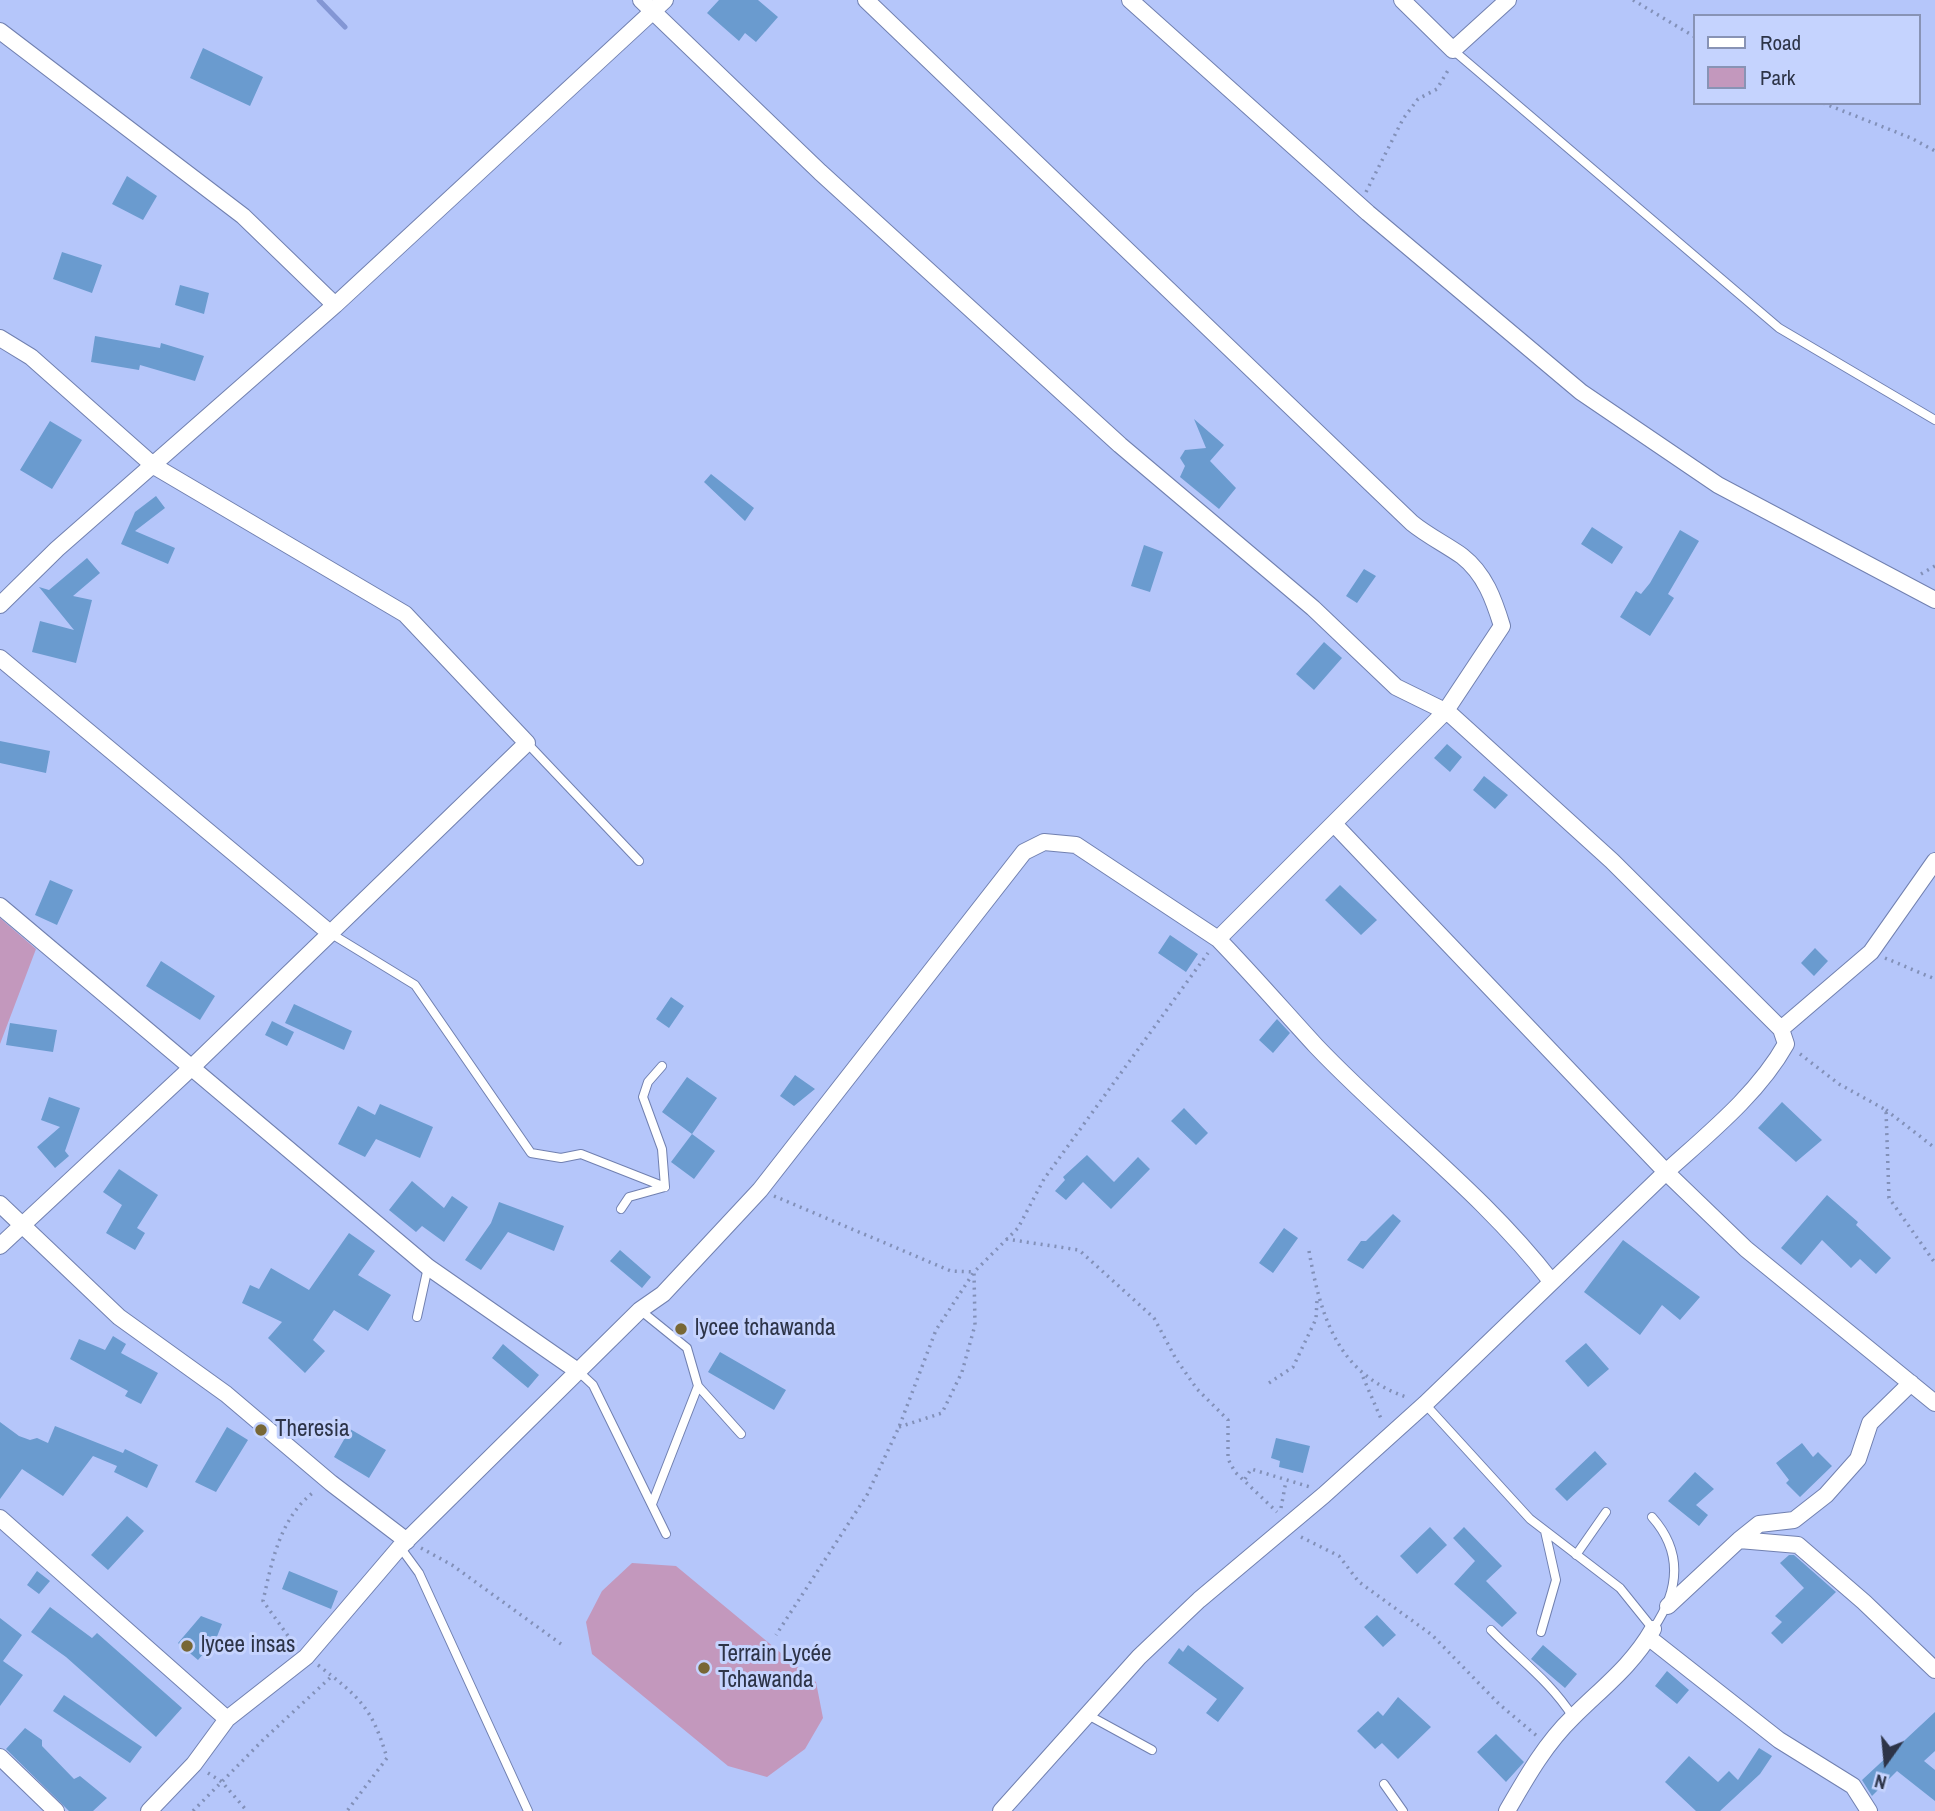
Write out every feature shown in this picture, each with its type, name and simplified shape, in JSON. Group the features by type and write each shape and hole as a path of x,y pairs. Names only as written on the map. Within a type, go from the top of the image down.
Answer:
{"street":[{"path":"866,0 1412,523 1430,538 1463,557 1492,592 1502,626 1445,712 1335,825 1218,939"},
{"path":"1130,0 1368,213 1592,400 1718,485 1935,600"},
{"path":"1402,0 1453,50 1508,0"},
{"path":"0,605 57,549 155,466 335,305 653,3 820,172 1120,445 1313,608 1396,687 1445,712 1612,861 1784,1037"},
{"path":"0,31 243,216 335,305"},
{"path":"0,338 31,356 155,466 405,614 527,743 190,1069 0,1246"},
{"path":"0,657 331,933"},
{"path":"1335,825 1666,1172 1746,1249 1935,1403"},
{"path":"149,1811 194,1765 227,1719 306,1657 403,1544 640,1310 663,1294 760,1190 1024,852 1044,842 1076,845 1218,939 1283,1006 1316,1045 1516,1237 1552,1281"},
{"path":"1001,1811 1139,1657 1285,1521 1324,1495 1425,1404 1715,1128 1778,1059 1784,1037 1871,952 1935,861"},
{"path":"0,906 428,1267 579,1372"},
{"path":"0,1204 119,1317 226,1394 403,1544"},
{"path":"1668,1606 1759,1524 1794,1520 1826,1495 1858,1459 1870,1423 1911,1383"},
{"path":"0,1518 227,1719"},
{"path":"1739,1540 1798,1545 1864,1602 1935,1670"},
{"path":"1507,1811 1532,1768 1549,1746 1573,1717 1616,1679 1650,1633 1779,1740 1853,1786 1869,1811"},
{"path":"0,1757 56,1811"}],"lane":[{"path":"1453,50 1779,328 1935,420"},
{"path":"527,743 639,861"},
{"path":"331,933 415,985 531,1153 561,1158 581,1154 665,1187"},
{"path":"662,1066 648,1082 643,1097 662,1149 665,1187"},
{"path":"621,1209 629,1197 665,1187"},
{"path":"417,1317 428,1267"},
{"path":"640,1310 688,1348 698,1386 741,1434"},
{"path":"579,1372 593,1385 666,1534"},
{"path":"652,1504 698,1386"},
{"path":"1425,1404 1530,1519 1620,1588 1650,1633 1668,1606 1675,1575 1668,1535 1652,1517"},
{"path":"1576,1555 1606,1511"},
{"path":"1541,1632 1556,1580 1545,1531"},
{"path":"403,1544 419,1573 528,1811"},
{"path":"1491,1630 1521,1661 1549,1683 1573,1717"},
{"path":"1088,1715 1152,1750"},
{"path":"1384,1784 1403,1811"}],"path":[{"path":"1633,0 1694,36"},
{"path":"1368,213 1364,198 1403,119 1418,99 1437,89 1454,61 1453,50"},
{"path":"1828,105 1911,138 1935,151"},
{"path":"776,1635 867,1495 899,1427 936,1330 974,1272 1018,1228 1044,1179 1218,939"},
{"path":"1871,952 1935,979"},
{"path":"1784,1037 1839,1084 1886,1110 1935,1148"},
{"path":"1886,1110 1889,1198 1935,1263"},
{"path":"760,1190 951,1271 974,1272"},
{"path":"1006,1239 1079,1250 1154,1318 1176,1359 1197,1389 1228,1420 1228,1459 1235,1472 1285,1521 1339,1556 1359,1583 1432,1635 1499,1704 1549,1746"},
{"path":"1309,1251 1318,1298 1337,1343 1362,1376 1383,1423 1394,1431"},
{"path":"899,1427 942,1413 962,1371 975,1325 974,1272"},
{"path":"1269,1384 1293,1367 1316,1319 1318,1298"},
{"path":"1362,1376 1397,1394 1425,1404"},
{"path":"1245,1479 1251,1469 1316,1488 1324,1495"},
{"path":"1285,1521 1286,1480"},
{"path":"331,1483 303,1500 292,1517 275,1548 263,1601 306,1657 348,1687 377,1722 387,1758 347,1811"},
{"path":"403,1544 452,1565 561,1644"},
{"path":"193,1811 332,1676"},
{"path":"194,1765 222,1782 247,1811"}],"green space":[{"path":"0,918 36,949 0,1044"},
{"name":"Terrain Lycée Tchawanda","path":"632,1563 676,1566 816,1682 823,1718 805,1749 767,1777 728,1766 592,1654 586,1622 602,1591"}],"building":[{"path":"719,0 758,0 778,17 756,42 745,33 739,41 707,13"},
{"path":"203,48 263,77 250,106 190,78"},
{"path":"127,176 157,196 143,220 112,204"},
{"path":"62,252 102,265 92,293 53,279"},
{"path":"180,285 209,293 204,314 175,305"},
{"path":"95,336 160,348 161,343 204,356 195,381 140,365 139,370 91,362"},
{"path":"1194,419 1224,445 1210,461 1236,488 1219,509 1180,477 1185,466 1180,458 1185,450 1206,448"},
{"path":"50,421 82,440 52,489 20,470"},
{"path":"711,474 754,508 745,521 704,482"},
{"path":"156,496 165,508 135,531 175,548 168,564 121,544 135,512"},
{"path":"1592,527 1623,547 1612,564 1581,544"},
{"path":"1680,530 1699,541 1668,594 1674,598 1650,636 1620,617 1636,591 1641,594 1650,583"},
{"path":"1144,545 1163,552 1150,592 1131,586"},
{"path":"87,558 100,573 73,596 92,600 76,663 32,652 40,621 74,630 39,587 49,590"},
{"path":"1364,569 1376,576 1357,603 1346,596"},
{"path":"1324,642 1342,658 1314,690 1296,674"},
{"path":"0,741 50,751 46,773 0,763"},
{"path":"1447,744 1462,757 1450,772 1434,758"},
{"path":"1484,776 1508,795 1495,809 1473,790"},
{"path":"50,880 73,890 57,925 35,915"},
{"path":"1340,885 1377,920 1361,935 1325,900"},
{"path":"1170,935 1198,954 1186,972 1158,953"},
{"path":"1815,948 1828,961 1814,976 1801,963"},
{"path":"161,961 215,996 200,1020 146,986"},
{"path":"671,997 684,1006 669,1028 656,1019"},
{"path":"294,1004 352,1031 344,1050 285,1023"},
{"path":"1277,1019 1290,1033 1273,1053 1259,1040"},
{"path":"272,1021 294,1032 287,1046 265,1035"},
{"path":"10,1023 57,1030 53,1052 6,1045"},
{"path":"795,1075 815,1089 794,1106 780,1096"},
{"path":"687,1077 717,1098 692,1134 662,1112"},
{"path":"49,1097 80,1108 65,1151 69,1156 55,1168 37,1147 60,1127 41,1120"},
{"path":"1782,1102 1822,1140 1796,1162 1758,1128"},
{"path":"380,1104 433,1127 420,1158 376,1139 365,1157 338,1144 358,1106 375,1115"},
{"path":"1184,1108 1208,1133 1196,1145 1171,1121"},
{"path":"692,1134 715,1151 694,1179 671,1162"},
{"path":"1087,1155 1114,1182 1138,1157 1150,1169 1111,1209 1083,1182 1066,1200 1055,1191 1065,1180 1063,1177"},
{"path":"119,1169 158,1195 137,1228 145,1233 135,1250 106,1233 122,1205 103,1192"},
{"path":"412,1181 444,1208 452,1196 468,1207 444,1242 422,1226 416,1232 389,1210"},
{"path":"1827,1195 1858,1222 1856,1225 1891,1258 1876,1274 1860,1259 1851,1268 1822,1240 1801,1265 1781,1248"},
{"path":"499,1202 564,1226 554,1251 508,1232 481,1270 465,1260 491,1223"},
{"path":"1393,1214 1401,1221 1363,1269 1347,1260 1361,1241 1366,1241"},
{"path":"1284,1228 1298,1238 1273,1273 1259,1263"},
{"path":"349,1233 375,1251 358,1275 391,1295 368,1331 334,1310 313,1340 325,1351 305,1373 268,1338 282,1322 242,1303 250,1285 259,1289 271,1268 309,1290"},
{"path":"1623,1240 1700,1297 1680,1320 1662,1305 1640,1335 1584,1292"},
{"path":"620,1250 651,1277 642,1288 610,1261"},
{"path":"113,1336 126,1344 121,1353 158,1373 141,1404 125,1396 128,1391 70,1359 79,1339 105,1350"},
{"path":"1586,1343 1609,1369 1588,1387 1565,1361"},
{"path":"503,1344 539,1375 528,1388 492,1358"},
{"path":"720,1352 786,1390 774,1410 708,1372"},
{"path":"0,1422 19,1436 30,1440 37,1438 48,1443 55,1426 123,1453 125,1449 158,1465 147,1488 114,1472 117,1466 93,1456 63,1496 22,1469 0,1499"},
{"path":"227,1427 248,1440 216,1492 195,1482"},
{"path":"350,1429 386,1450 369,1478 334,1457"},
{"path":"1276,1438 1310,1446 1303,1473 1279,1467 1280,1461 1271,1458"},
{"path":"1802,1443 1813,1457 1818,1452 1832,1466 1800,1497 1786,1483 1789,1480 1776,1463"},
{"path":"1595,1451 1607,1464 1567,1501 1555,1489"},
{"path":"1695,1472 1714,1489 1696,1505 1708,1515 1699,1526 1668,1501"},
{"path":"127,1516 144,1531 108,1570 91,1555"},
{"path":"1430,1527 1447,1545 1417,1574 1400,1556"},
{"path":"1464,1527 1502,1566 1486,1581 1517,1613 1502,1627 1454,1584 1475,1561 1453,1538"},
{"path":"1789,1555 1794,1555 1836,1592 1782,1644 1771,1633 1782,1622 1775,1616 1804,1588 1780,1563"},
{"path":"37,1571 50,1581 39,1594 27,1585"},
{"path":"289,1571 338,1591 331,1609 282,1589"},
{"path":"50,1607 92,1638 97,1633 182,1708 156,1737 66,1657 31,1632"},
{"path":"1377,1615 1396,1635 1383,1647 1364,1627"},
{"path":"201,1616 222,1624 216,1639 198,1660 178,1643"},
{"path":"0,1618 22,1635 3,1661 23,1675 0,1706"},
{"path":"1188,1645 1244,1688 1218,1722 1206,1713 1217,1699 1168,1663 1179,1648 1183,1652"},
{"path":"1543,1645 1577,1674 1565,1688 1531,1659"},
{"path":"1667,1671 1689,1690 1677,1704 1655,1686"},
{"path":"64,1695 142,1747 130,1763 53,1711"},
{"path":"1398,1697 1431,1727 1398,1759 1382,1743 1375,1749 1357,1731 1378,1711 1383,1716"},
{"path":"1935,1712 1935,1751 1924,1761 1935,1770 1935,1801 1897,1771 1872,1796 1862,1780"},
{"path":"25,1728 42,1740 42,1746 74,1779 80,1776 107,1798 93,1811 69,1811 6,1749"},
{"path":"1496,1734 1524,1762 1506,1782 1477,1752"},
{"path":"1759,1748 1772,1756 1760,1774 1720,1811 1696,1811 1665,1782 1689,1756 1718,1782 1729,1771 1738,1780"}],"waterway":[{"path":"319,0 345,27"}],"place":[{"name":"lycee tchawanda","path":"681,1329"},
{"name":"Theresia","path":"261,1430"},
{"name":"lycee insas","path":"187,1646"},
{"name":"Terrain Lycée Tchawanda","path":"704,1668"}]}
